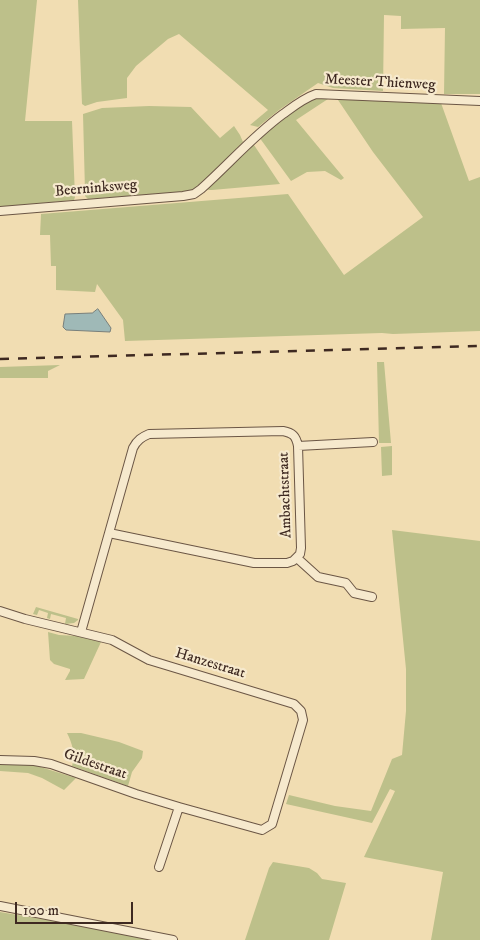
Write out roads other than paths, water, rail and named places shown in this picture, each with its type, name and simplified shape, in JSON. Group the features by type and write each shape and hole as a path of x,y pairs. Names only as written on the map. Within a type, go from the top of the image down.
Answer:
{"street":[{"name":"Meester Thienweg","path":"194,194 270,123 299,102 316,94 480,101"},
{"name":"Beerninksweg","path":"0,211 194,194"},
{"name":"Ambachtstraat","path":"81,632 133,448 139,439 149,434 283,431 294,435 297,440 302,548 300,554 293,561 287,563 254,563 110,533"},
{"path":"298,446 373,442"},
{"path":"297,558 318,577 346,584 354,593 372,597"},
{"name":"Hanzestraat","path":"0,611 112,640 149,660 294,704 301,711 303,720 272,822"},
{"name":"Gildestraat","path":"0,760 34,761 51,764 136,794 262,830 272,824 272,822"},
{"path":"159,867 179,807"},
{"path":"0,906 173,940"}],"water":[{"path":"98,309 111,328 110,332 66,330 63,327 65,314 92,313"}],"railway":[{"path":"0,359 480,346"}]}
